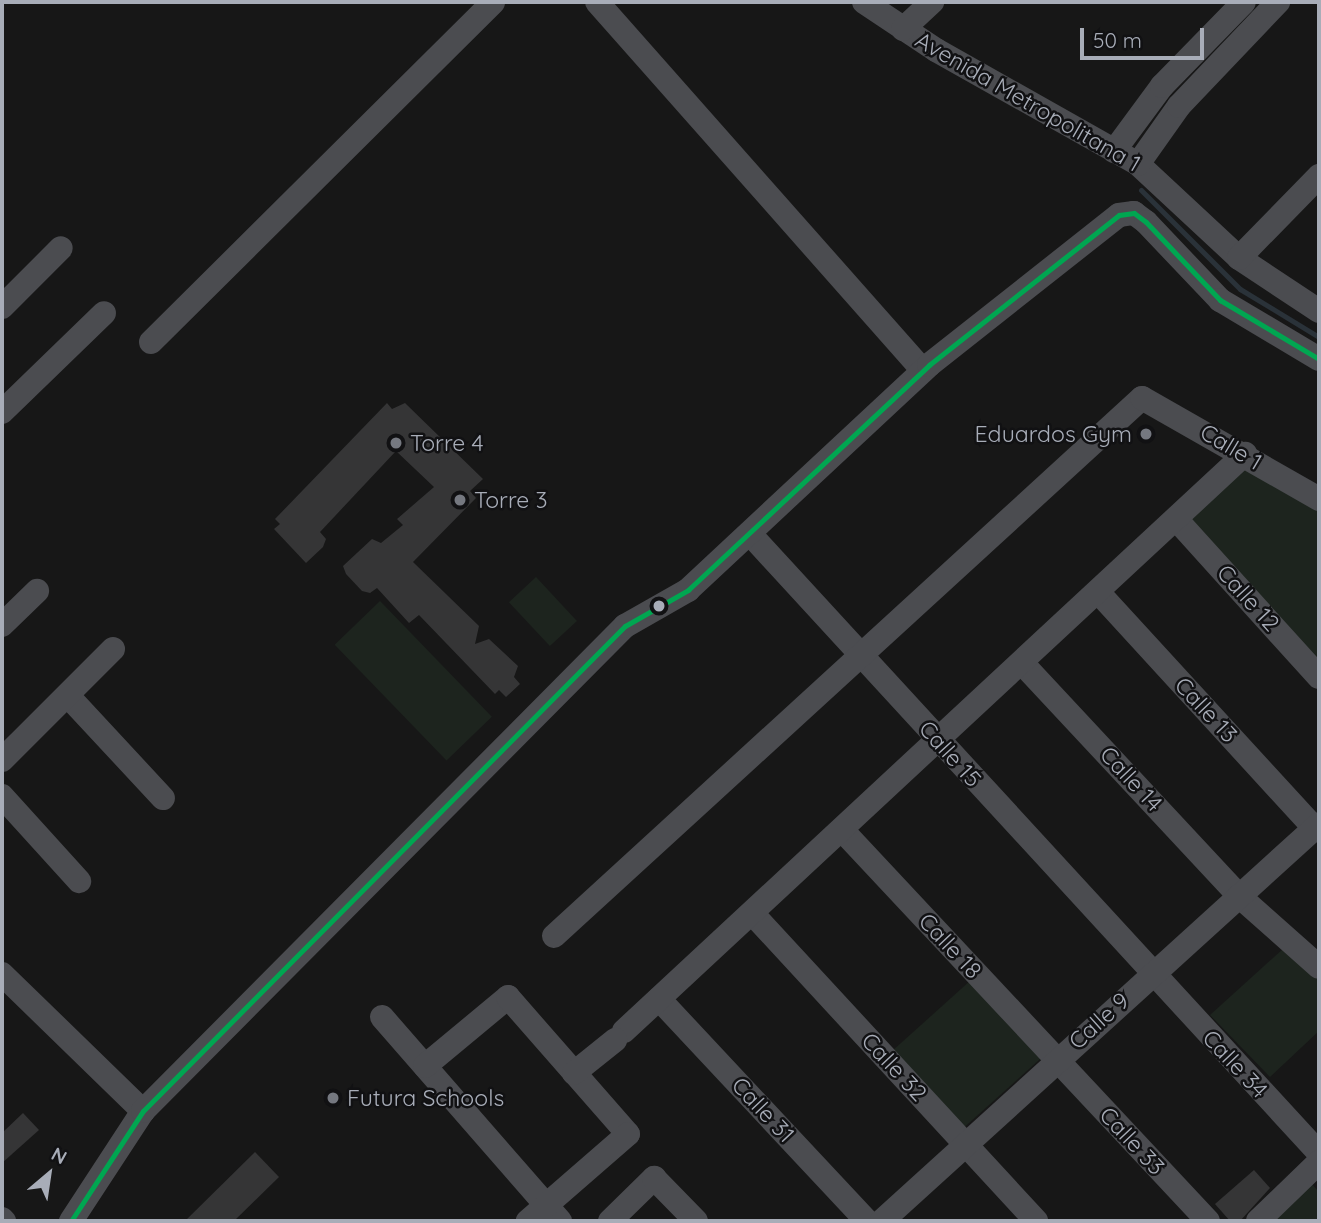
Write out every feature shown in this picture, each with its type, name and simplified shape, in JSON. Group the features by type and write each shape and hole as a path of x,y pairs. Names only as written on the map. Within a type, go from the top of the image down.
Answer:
{"street":[{"path":"151,342 493,2"},
{"path":"597,2 923,370"},
{"name":"Avenida Metropolitana 1","path":"864,2 903,29 1138,164 1239,258 1319,311"},
{"path":"903,29 932,2"},
{"path":"1114,151 1162,86 1244,2"},
{"path":"1138,164 1180,106 1278,2"},
{"path":"1239,258 1319,176"},
{"path":"71,1221 143,1111 625,626 688,590 923,370 1119,215 1134,213 1220,300 1319,359"},
{"path":"2,307 61,248"},
{"path":"2,412 104,313"},
{"name":"Calle 1","path":"863,656 1142,398 1245,454 1319,499"},
{"path":"574,1073 620,1035 843,831 1245,454"},
{"name":"Calle 12","path":"1176,519 1319,677"},
{"name":"Calle 15","path":"750,534 1151,974"},
{"path":"2,625 37,591"},
{"name":"Calle 13","path":"1098,592 1317,826"},
{"path":"2,760 68,697 113,649"},
{"path":"554,936 863,656"},
{"name":"Calle 14","path":"1022,663 1239,896 1319,967"},
{"path":"68,697 163,798"},
{"path":"2,796 79,881"},
{"name":"Calle 9","path":"882,1221 1056,1060 1317,826"},
{"name":"Calle 18","path":"843,831 1056,1060"},
{"name":"Calle 32","path":"752,913 1036,1221"},
{"path":"2,974 143,1111"},
{"name":"Calle 34","path":"1151,974 1319,1153"},
{"path":"382,1017 425,1066 544,1216 628,1134 508,997 425,1066"},
{"name":"Calle 31","path":"659,999 867,1221"},
{"name":"Calle 33","path":"1056,1060 1208,1221"},
{"path":"1258,1221 1319,1161"},
{"path":"610,1221 654,1178 696,1221"}],"shaded area":[{"path":"1250,464 1319,507 1319,663 1188,522"},
{"path":"536,577 577,621 550,646 509,602"},
{"path":"380,601 492,717 447,761 335,645"},
{"path":"1284,948 1319,980 1319,1031 1270,1077 1210,1015"},
{"path":"971,980 1041,1058 964,1128 894,1050"},
{"path":"1311,1183 1319,1192 1319,1221 1275,1221"}],"building":[{"path":"387,403 392,409 405,403 483,479 470,491 476,498 413,562 479,626 475,644 489,639 518,666 514,677 520,684 506,697 499,690 495,694 419,615 409,623 377,588 370,593 362,591 346,574 343,566 372,539 381,543 403,525 397,519 434,487 396,451 320,532 326,539 323,547 306,563 274,529 280,524 275,519"},
{"path":"23,1113 39,1130 2,1163 2,1133"},
{"path":"255,1152 279,1177 234,1221 185,1221"},
{"path":"1254,1170 1270,1188 1240,1221 1230,1221 1215,1204"}],"waterway":[{"path":"1141,190 1240,289 1319,337"}],"transit line":[{"path":"71,1221 143,1111 625,626 688,590 929,365 1119,215 1134,213 1146,222 1220,300 1319,359"}],"place":[{"name":"Eduardos Gym","path":"1146,434"},
{"name":"Torre 4","path":"396,443"},
{"name":"Torre 3","path":"460,500"},
{"name":"Futura Schools","path":"333,1098"}]}
